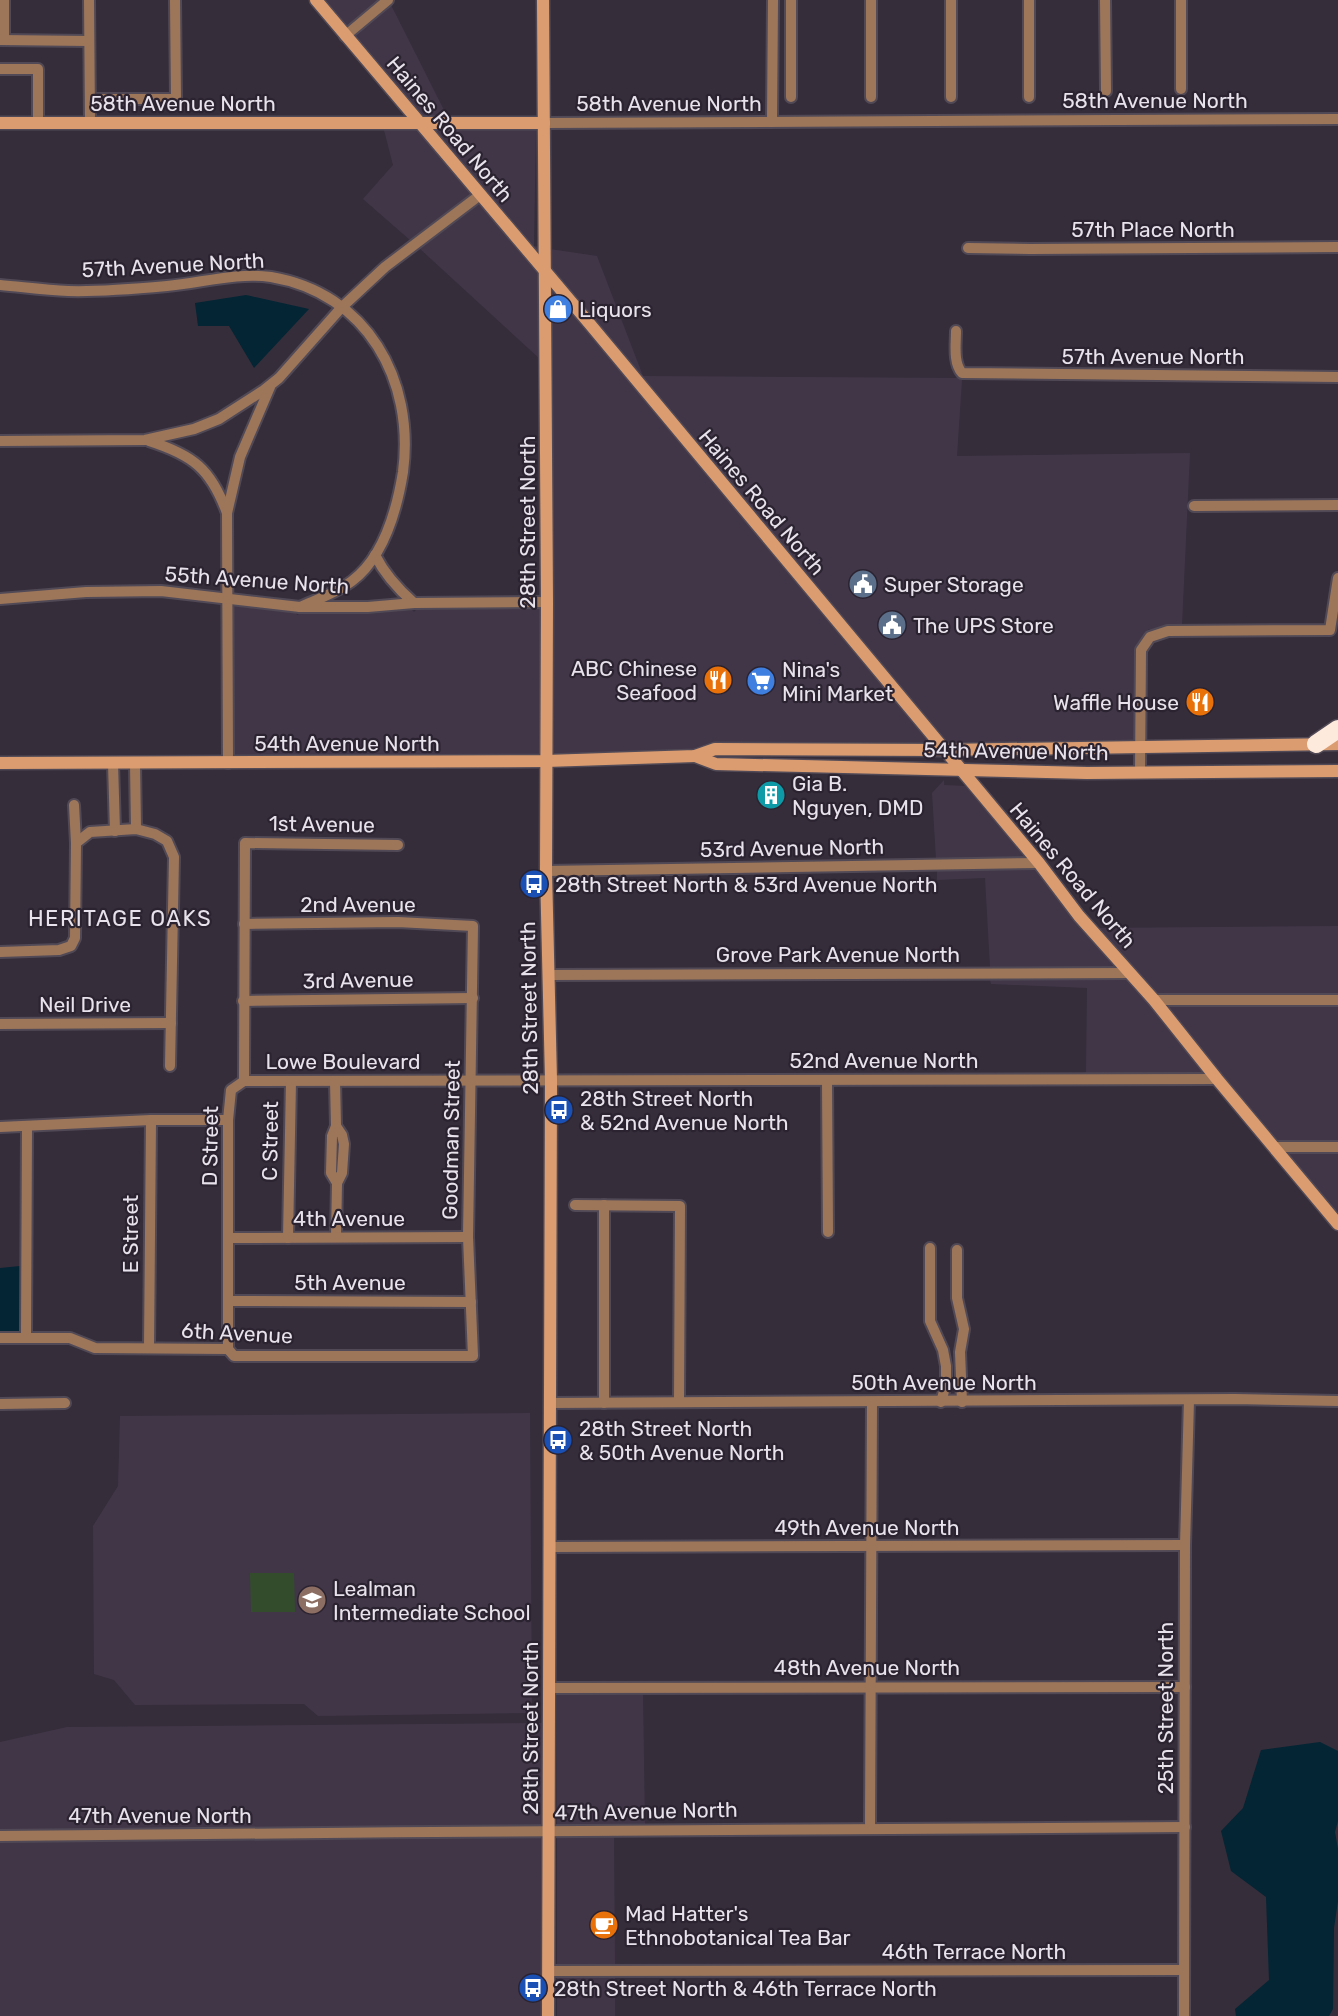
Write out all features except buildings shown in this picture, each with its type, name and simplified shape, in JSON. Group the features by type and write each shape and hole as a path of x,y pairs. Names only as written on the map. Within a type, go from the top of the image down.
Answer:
{"highway":[{"path":"1316,744 1338,729"}],"street":[{"path":"4,0 2,40 89,41"},
{"path":"89,0 90,122"},
{"path":"91,99 176,99 175,0"},
{"name":"Haines Road North","path":"316,0 1039,863 1079,916 1154,1000 1338,1224"},
{"path":"345,36 388,0"},
{"name":"28th Street North","path":"543,0 548,602 546,871 551,1080 548,2016"},
{"path":"772,122 773,0"},
{"path":"791,0 791,97"},
{"path":"871,0 871,98"},
{"path":"951,0 951,97"},
{"path":"1029,0 1029,97"},
{"path":"1105,0 1106,91"},
{"path":"1180,0 1181,89"},
{"path":"0,69 38,69 38,122"},
{"name":"58th Avenue North","path":"0,123 422,124 1338,119"},
{"path":"0,441 146,440 194,429 219,419 271,385 341,308 385,267 480,195"},
{"name":"57th Place North","path":"968,248 1338,247"},
{"name":"57th Avenue North","path":"0,285 68,291 115,290 238,277 269,277 295,283 322,294 361,323 379,346 390,367 399,397 405,437 403,471 397,502 388,532 375,555 355,579 333,593 300,607"},
{"name":"57th Avenue North","path":"956,331 958,370 968,374 1338,377"},
{"path":"228,763 227,513 240,457 271,385"},
{"path":"146,440 170,447 188,456 202,468 221,496 227,513"},
{"path":"1194,506 1338,505"},
{"path":"375,555 394,586 414,603"},
{"path":"1140,773 1141,650 1150,638 1168,631 1330,630 1338,578"},
{"name":"55th Avenue North","path":"0,599 86,592 161,591 300,607 548,602"},
{"name":"54th Avenue North","path":"0,763 546,761 695,756 715,749 944,750 1338,744"},
{"name":"54th Avenue North","path":"695,756 716,764 960,771 1140,773 1338,771"},
{"path":"113,763 115,831"},
{"path":"135,763 136,829"},
{"path":"0,952 59,950 71,946 75,938 74,805"},
{"path":"76,843 90,832 136,829 155,834 167,841 174,857 170,1066"},
{"name":"1st Avenue","path":"244,924 245,843 398,845"},
{"name":"53rd Avenue North","path":"546,871 1039,863"},
{"name":"2nd Avenue","path":"244,924 398,922 473,926"},
{"path":"244,924 244,1081"},
{"name":"Goodman Street","path":"473,926 468,1237 473,1356"},
{"name":"Grove Park Avenue North","path":"548,975 1129,973"},
{"name":"3rd Avenue","path":"243,1001 473,998"},
{"path":"1154,1000 1338,1000"},
{"name":"Neil Drive","path":"0,1024 171,1023"},
{"name":"52nd Avenue North","path":"551,1080 1217,1079"},
{"name":"Lowe Boulevard","path":"244,1081 551,1080"},
{"path":"827,1080 828,1232"},
{"name":"D Street","path":"228,1349 228,1120 231,1090 244,1081"},
{"name":"C Street","path":"288,1238 291,1081"},
{"path":"335,1081 336,1126 342,1135 344,1144 342,1173 337,1183 336,1237"},
{"path":"0,1127 150,1120 228,1120"},
{"name":"E Street","path":"149,1348 150,1120"},
{"path":"26,1338 27,1127"},
{"path":"1274,1146 1338,1146"},
{"path":"575,1205 680,1206 679,1402"},
{"path":"604,1205 604,1404"},
{"name":"4th Avenue","path":"229,1238 468,1237"},
{"path":"930,1248 930,1321 943,1350 946,1366 946,1384 941,1402"},
{"path":"957,1250 957,1298 964,1329 960,1352 962,1402"},
{"name":"5th Avenue","path":"229,1301 471,1302"},
{"name":"6th Avenue","path":"0,1338 70,1338 95,1348 228,1349 234,1356 473,1356"},
{"name":"25th Street North","path":"1184,2016 1185,1545 1189,1400"},
{"name":"50th Avenue North","path":"550,1403 1338,1401"},
{"path":"870,1827 872,1402"},
{"path":"0,1404 65,1403"},
{"name":"49th Avenue North","path":"550,1547 1185,1545"},
{"name":"48th Avenue North","path":"549,1688 1185,1687"},
{"name":"47th Avenue North","path":"0,1836 870,1827 1185,1827"},
{"name":"46th Terrace North","path":"548,1971 1184,1970"}],"shaded area":[{"path":"323,0 379,0 346,28"},
{"path":"391,5 448,118 424,118 353,37"},
{"path":"536,129 534,246 539,247 539,256 434,130"},
{"path":"384,130 419,130 472,194 410,240 363,199 393,165"},
{"path":"479,203 538,274 540,359 419,248"},
{"path":"550,249 597,256 643,376 958,378 962,380 957,456 1190,453 1182,625 1166,625 1151,631 1149,629 1137,646 1135,740 947,743 549,269"},
{"path":"550,287 931,743 715,742 691,750 552,755"},
{"path":"233,606 296,613 297,615 301,613 368,614 412,610 414,612 416,610 542,608 541,754 233,756"},
{"path":"944,780 944,785 965,786 1026,857 936,859 932,793"},
{"path":"1036,869 1074,920 1116,967 990,967 985,878 937,880 937,871"},
{"path":"1095,926 1099,928 1338,926 1338,994 1156,994"},
{"path":"1127,979 1149,1003 1149,1006 1152,1006 1205,1073 1086,1074 1087,988 991,984 990,980"},
{"path":"1167,1006 1338,1006 1338,1140 1277,1140 1222,1076 1222,1073 1219,1073"},
{"path":"1287,1153 1338,1153 1338,1215"},
{"name":"Lealman Intermediate School","path":"530,1413 532,1713 318,1716 304,1704 135,1705 114,1680 94,1674 93,1526 118,1486 120,1416"},
{"path":"557,1694 643,1695 645,1824 557,1825"},
{"path":"543,1723 543,1826 0,1830 0,1742 67,1727"},
{"path":"614,1837 615,1965 557,1965 557,1838"},
{"path":"543,1838 543,2016 0,2016 0,1842"},
{"path":"557,1977 615,1977 615,2016 557,2016"}],"green space":[{"path":"250,1573 294,1573 295,1612 251,1612"}],"water":[{"path":"246,295 309,309 254,368 229,326 198,326 195,303"},
{"path":"20,1266 21,1336 0,1334 0,1268"},
{"path":"1320,1742 1338,1751 1338,1821 1335,1832 1338,1849 1338,1901 1334,1928 1333,2009 1329,2016 1236,2016 1235,2009 1269,1980 1266,1897 1231,1871 1221,1831 1243,1808 1261,1750"}],"place":[{"name":"Liquors","path":"558,309"},
{"name":"Super Storage","path":"863,584"},
{"name":"The UPS Store","path":"892,625"},
{"name":"ABC Chinese Seafood","path":"718,680"},
{"name":"Nina's Mini Market","path":"761,681"},
{"name":"Waffle House","path":"1200,702"},
{"name":"Gia B. Nguyen, DMD","path":"771,795"},
{"name":"28th Street North & 53rd Avenue North","path":"534,884"},
{"name":"28th Street North & 52nd Avenue North","path":"559,1110"},
{"name":"28th Street North & 50th Avenue North","path":"558,1440"},
{"name":"Lealman Intermediate School","path":"312,1600"},
{"name":"Mad Hatter's Ethnobotanical Tea Bar","path":"604,1925"},
{"name":"28th Street North & 46th Terrace North","path":"533,1988"}],"district":[{"name":"HERITAGE OAKS","path":"120,918"}]}
